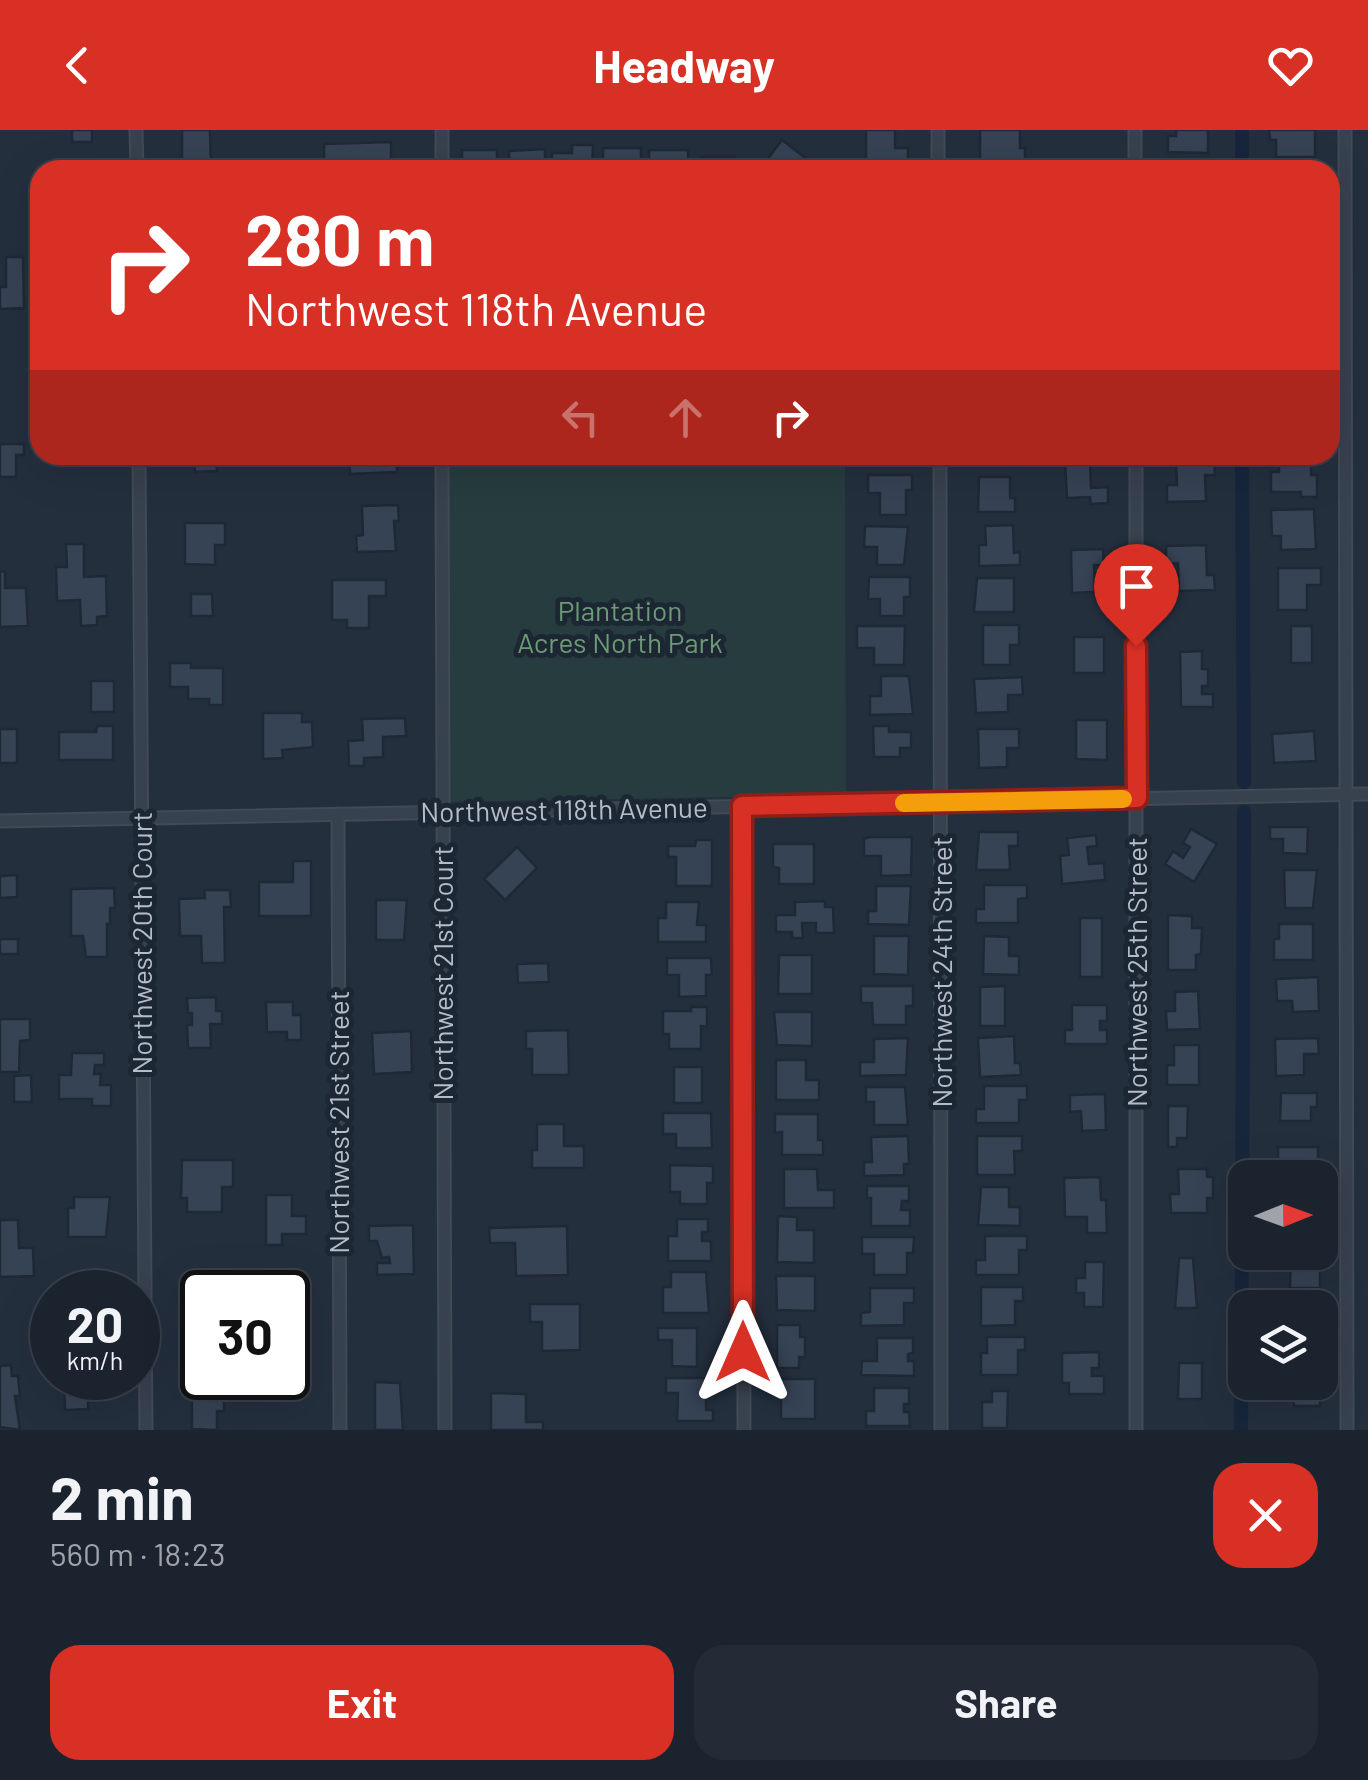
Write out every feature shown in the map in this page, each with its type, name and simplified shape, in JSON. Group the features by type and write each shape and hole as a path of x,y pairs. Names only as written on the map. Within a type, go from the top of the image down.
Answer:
{"street":[{"path":"136,130 136,160"},
{"path":"442,130 442,160"},
{"path":"938,130 938,160"},
{"path":"1135,130 1135,160"},
{"path":"1344,130 1347,1430"},
{"name":"Northwest 20th Court","path":"138,465 146,1430"},
{"name":"Northwest 21st Court","path":"442,465 445,1430"},
{"name":"Northwest 24th Street","path":"940,465 941,1430"},
{"name":"Northwest 25th Street","path":"1136,465 1136,1430"},
{"name":"Northwest 118th Avenue","path":"0,821 1368,794"},
{"path":"742,806 744,1430"},
{"name":"Northwest 21st Street","path":"338,814 340,1430"}],"green space":[{"name":"Plantation Acres North Park","path":"447,465 845,465 846,795 449,802"}],"building":[{"path":"72,130 92,130 92,142 72,142"},
{"path":"182,130 210,130 211,160 182,160"},
{"path":"866,130 895,130 895,148 908,148 908,160 866,160"},
{"path":"980,130 1020,130 1025,160 980,160"},
{"path":"1176,130 1208,130 1208,153 1168,152 1168,136 1176,136"},
{"path":"1269,130 1315,130 1315,157 1276,157 1276,140 1270,140"},
{"path":"782,140 808,160 767,160"},
{"path":"391,142 391,160 324,160 324,144"},
{"path":"572,145 593,145 592,160 552,160 552,153 572,153"},
{"path":"603,148 641,148 641,160 603,160"},
{"path":"545,149 545,160 509,160 509,151"},
{"path":"462,150 497,150 497,160 462,160"},
{"path":"649,150 688,150 688,160 649,160"},
{"path":"701,157 735,157 735,160"},
{"path":"6,257 23,257 24,308 0,309 0,287 6,287"},
{"path":"0,444 24,444 24,455 16,455 16,477 0,477"},
{"path":"194,465 216,465 217,471 195,472"},
{"path":"350,465 397,465 397,472 350,474"},
{"path":"1065,465 1090,465 1091,488 1108,487 1108,503 1091,504 1090,497 1067,498"},
{"path":"1176,465 1214,465 1215,475 1205,475 1206,501 1167,502 1167,485 1177,485"},
{"path":"1279,465 1311,465 1311,475 1317,475 1317,497 1301,497 1301,492 1271,492 1271,472 1279,472"},
{"path":"868,475 912,475 912,490 906,490 906,515 880,515 880,493 868,493"},
{"path":"979,477 1010,477 1015,512 978,512"},
{"path":"398,505 399,521 394,521 396,551 357,552 356,536 363,535 362,506"},
{"path":"1314,509 1316,549 1281,550 1281,536 1272,536 1271,510"},
{"path":"185,523 225,523 225,545 215,545 215,565 185,564"},
{"path":"1013,525 1014,553 1020,552 1020,565 979,566 979,545 986,545 985,526"},
{"path":"865,526 908,527 904,565 877,565 877,547 864,547"},
{"path":"66,544 84,544 84,577 106,576 107,616 97,617 97,625 81,626 80,600 57,601 56,567 67,567"},
{"path":"1206,545 1207,575 1214,575 1215,590 1179,591 1178,563 1166,564 1166,546"},
{"path":"1103,549 1104,565 1094,565 1095,592 1072,593 1071,550"},
{"path":"1278,568 1321,568 1321,585 1307,585 1307,610 1278,610"},
{"path":"5,571 5,588 26,588 28,626 0,627 0,572"},
{"path":"869,577 910,577 910,597 904,597 904,616 880,616 880,599 868,599"},
{"path":"977,578 1014,578 1014,612 974,612"},
{"path":"332,580 386,580 386,596 369,596 369,628 347,628 347,620 332,620"},
{"path":"191,594 212,594 213,616 191,616"},
{"path":"983,625 1019,625 1019,645 1010,645 1010,665 983,665"},
{"path":"857,626 905,626 904,665 874,665 874,648 857,648"},
{"path":"1291,626 1312,626 1312,663 1291,663"},
{"path":"1074,637 1104,637 1104,673 1074,673"},
{"path":"1202,651 1202,669 1208,669 1208,686 1202,686 1202,694 1213,694 1213,707 1181,707 1180,652"},
{"path":"170,663 191,663 191,668 223,668 223,705 209,705 209,699 188,699 188,687 170,687"},
{"path":"881,676 909,676 913,714 870,715 870,696 881,696"},
{"path":"1022,677 1023,695 1008,695 1008,712 976,713 974,679"},
{"path":"91,681 114,681 114,712 91,712"},
{"path":"263,713 302,713 302,722 312,722 313,747 282,750 283,758 263,759"},
{"path":"405,718 406,736 383,737 383,757 364,758 364,766 349,766 348,741 363,740 362,719"},
{"path":"1076,720 1107,720 1107,760 1076,759"},
{"path":"97,726 113,726 113,760 59,760 59,732 96,732"},
{"path":"873,726 889,726 889,732 911,732 911,748 900,748 900,757 874,757"},
{"path":"0,729 17,729 17,763 0,763"},
{"path":"978,729 1019,729 1019,748 1007,748 1007,767 979,768"},
{"path":"1314,731 1316,761 1274,763 1272,734"},
{"path":"1270,827 1308,827 1307,854 1283,853 1283,839 1270,839"},
{"path":"1191,829 1217,844 1194,882 1165,864 1173,851 1183,858 1190,847 1183,843"},
{"path":"979,832 1018,832 1018,846 1009,846 1010,870 976,870"},
{"path":"1096,835 1097,846 1087,847 1089,864 1104,863 1105,880 1062,884 1060,856 1069,855 1067,838"},
{"path":"912,837 911,875 881,876 881,856 864,856 864,839"},
{"path":"696,840 712,840 712,886 676,886 676,857 668,857 668,846 695,846"},
{"path":"773,844 814,844 814,884 779,884 779,868 773,867"},
{"path":"517,847 537,868 505,900 484,879"},
{"path":"293,861 311,861 311,916 259,916 259,882 293,882"},
{"path":"1284,870 1317,870 1313,908 1285,908"},
{"path":"17,875 17,897 0,898 0,876"},
{"path":"984,885 1027,885 1027,898 1018,899 1018,923 976,923 976,909 984,909"},
{"path":"876,886 911,886 909,925 868,924 868,911 876,911"},
{"path":"114,888 115,908 110,908 107,924 107,957 86,957 83,936 71,936 71,889"},
{"path":"204,890 230,890 231,907 224,907 225,963 202,963 201,936 180,936 179,899 205,898"},
{"path":"376,900 407,900 404,940 376,940"},
{"path":"825,901 825,907 833,907 834,933 816,933 816,923 802,923 803,938 792,938 792,932 776,932 776,915 795,915 795,902"},
{"path":"666,902 699,902 697,925 706,925 706,942 658,942 658,918 666,918"},
{"path":"1168,915 1192,916 1192,928 1202,928 1196,970 1168,970"},
{"path":"1080,918 1102,918 1102,977 1080,977"},
{"path":"1279,924 1313,924 1313,960 1274,960"},
{"path":"874,936 909,936 908,975 874,974"},
{"path":"984,936 1009,937 1009,956 1019,956 1019,975 983,974"},
{"path":"0,939 18,939 18,954 0,954"},
{"path":"779,955 812,955 812,994 778,994"},
{"path":"667,958 711,958 712,975 706,975 706,996 679,997 679,975 667,975"},
{"path":"548,963 549,982 518,983 517,964"},
{"path":"1318,977 1319,1011 1293,1012 1292,1001 1277,1001 1276,979"},
{"path":"861,986 913,986 913,1006 906,1006 906,1025 873,1025 872,1003 861,1003"},
{"path":"1005,986 1005,1026 980,1026 980,987"},
{"path":"1198,991 1200,1029 1167,1030 1166,1011 1175,1011 1175,992"},
{"path":"216,997 216,1011 222,1011 222,1024 210,1024 211,1048 188,1048 187,1025 192,1025 192,1013 188,1013 187,998"},
{"path":"266,1002 293,1002 293,1015 301,1015 301,1040 287,1040 287,1032 267,1032"},
{"path":"1072,1005 1107,1005 1107,1021 1100,1021 1100,1030 1107,1030 1107,1044 1065,1044 1065,1030 1072,1030"},
{"path":"691,1007 707,1007 707,1027 701,1026 701,1049 669,1049 669,1034 663,1034 663,1011 691,1011"},
{"path":"774,1012 812,1012 812,1046 777,1045"},
{"path":"0,1019 30,1019 30,1040 20,1041 19,1072 0,1072"},
{"path":"568,1030 569,1075 532,1075 532,1049 526,1049 526,1031"},
{"path":"411,1031 412,1072 374,1074 372,1033"},
{"path":"1014,1036 1015,1063 1020,1063 1021,1075 980,1077 978,1038"},
{"path":"908,1038 906,1075 860,1076 860,1062 874,1062 874,1039"},
{"path":"1318,1038 1319,1054 1304,1054 1304,1075 1276,1076 1275,1039"},
{"path":"1174,1045 1199,1045 1199,1085 1167,1085 1167,1065 1174,1065"},
{"path":"72,1053 104,1053 104,1065 95,1065 94,1074 101,1074 100,1085 111,1085 111,1106 92,1106 92,1099 59,1099 59,1075 71,1075"},
{"path":"776,1060 806,1060 806,1080 819,1080 819,1100 776,1100"},
{"path":"674,1067 702,1067 702,1103 674,1103"},
{"path":"31,1075 32,1102 14,1102 14,1076"},
{"path":"984,1086 1027,1086 1027,1100 1019,1100 1019,1123 976,1123 976,1109 984,1109"},
{"path":"866,1087 905,1087 908,1125 874,1125 874,1102 866,1102"},
{"path":"1281,1093 1317,1093 1311,1121 1280,1121"},
{"path":"1105,1094 1106,1130 1082,1131 1081,1111 1070,1112 1070,1095"},
{"path":"1168,1106 1188,1106 1187,1138 1177,1138 1177,1147 1168,1147"},
{"path":"663,1113 711,1113 712,1148 676,1148 676,1134 663,1134"},
{"path":"775,1114 818,1114 818,1140 823,1140 823,1155 782,1155 782,1132 775,1133"},
{"path":"537,1124 564,1124 564,1146 584,1146 584,1168 532,1168"},
{"path":"908,1136 909,1164 904,1164 904,1175 864,1176 864,1162 872,1162 871,1137"},
{"path":"977,1136 1022,1136 1022,1151 1014,1151 1015,1175 977,1175"},
{"path":"1278,1147 1318,1147 1318,1160 1278,1160"},
{"path":"182,1160 233,1160 233,1187 222,1187 222,1212 187,1212 187,1198 181,1198"},
{"path":"670,1165 713,1166 713,1183 707,1183 707,1204 680,1204 680,1192 670,1192"},
{"path":"784,1169 817,1169 818,1190 834,1190 834,1208 784,1208"},
{"path":"1178,1169 1207,1169 1207,1177 1213,1177 1213,1198 1207,1198 1207,1213 1171,1213 1170,1194 1179,1194"},
{"path":"1100,1177 1101,1200 1106,1200 1107,1233 1087,1233 1087,1217 1065,1217 1064,1178"},
{"path":"867,1186 909,1186 909,1201 902,1201 901,1210 910,1210 910,1226 871,1226"},
{"path":"981,1187 1009,1187 1009,1207 1020,1207 1020,1226 978,1225"},
{"path":"266,1195 292,1195 292,1216 306,1216 306,1234 282,1234 282,1245 266,1245"},
{"path":"74,1197 110,1197 106,1237 68,1237 68,1208 74,1208"},
{"path":"778,1216 797,1217 797,1230 814,1230 814,1263 777,1262"},
{"path":"677,1219 708,1219 708,1232 702,1232 702,1241 711,1241 711,1261 668,1261 668,1236 677,1236"},
{"path":"0,1220 18,1220 19,1248 33,1248 34,1270 30,1270 30,1276 0,1277"},
{"path":"413,1225 414,1274 377,1275 377,1263 390,1263 389,1257 382,1258 377,1241 369,1241 369,1226"},
{"path":"567,1226 568,1275 516,1276 515,1243 490,1243 489,1228"},
{"path":"985,1236 1027,1236 1027,1250 1019,1250 1019,1275 976,1275 976,1260 985,1260"},
{"path":"862,1237 914,1237 913,1253 907,1253 907,1275 874,1275 874,1254 862,1254"},
{"path":"1179,1258 1193,1258 1197,1308 1175,1308"},
{"path":"1085,1262 1104,1262 1103,1307 1084,1307 1084,1293 1076,1293 1076,1278 1085,1278"},
{"path":"1291,1270 1320,1270 1320,1288 1290,1288"},
{"path":"671,1272 706,1272 709,1313 663,1313 663,1287 671,1287"},
{"path":"776,1276 815,1276 815,1311 777,1310"},
{"path":"981,1287 1023,1287 1023,1301 1015,1301 1015,1325 981,1326"},
{"path":"870,1288 914,1288 914,1303 904,1303 904,1325 861,1326 861,1313 870,1312"},
{"path":"530,1304 580,1304 580,1350 542,1351 542,1322 530,1322"},
{"path":"777,1325 800,1325 800,1337 805,1337 805,1357 799,1357 799,1368 777,1368"},
{"path":"658,1328 697,1328 697,1367 672,1366 672,1340 658,1340"},
{"path":"987,1337 1025,1337 1025,1350 1018,1350 1018,1375 981,1375 981,1353 987,1353"},
{"path":"877,1338 913,1338 913,1353 908,1354 908,1361 914,1361 914,1376 861,1375 862,1361 877,1361"},
{"path":"1099,1352 1099,1368 1092,1368 1092,1376 1104,1376 1104,1394 1069,1394 1069,1383 1062,1383 1062,1353"},
{"path":"1179,1363 1202,1363 1202,1399 1178,1399"},
{"path":"11,1365 12,1376 18,1376 20,1396 15,1396 20,1430 0,1427 0,1366"},
{"path":"666,1378 706,1378 706,1410 713,1410 713,1421 677,1421 678,1393 666,1393"},
{"path":"781,1379 815,1379 815,1419 781,1419"},
{"path":"375,1382 400,1383 403,1430 375,1430"},
{"path":"874,1388 909,1388 909,1404 904,1404 904,1412 909,1412 910,1426 866,1426 866,1411 874,1411"},
{"path":"992,1391 1008,1391 1007,1428 982,1428 982,1402 992,1402"},
{"path":"491,1393 526,1394 526,1422 543,1422 543,1430 491,1430"},
{"path":"65,1400 104,1400 88,1401 88,1409 65,1410"},
{"path":"192,1400 224,1400 224,1411 217,1411 217,1430 192,1429"},
{"path":"1294,1400 1320,1400 1320,1406 1294,1406"}],"waterway":[{"path":"1242,130 1242,160"},
{"path":"1242,465 1244,782"},
{"path":"1241,1430 1244,812"}],"slow traffic":[{"path":"904,803 1123,799"}],"route":[{"path":"743,1352 742,806 1137,798 1136,646"}]}
